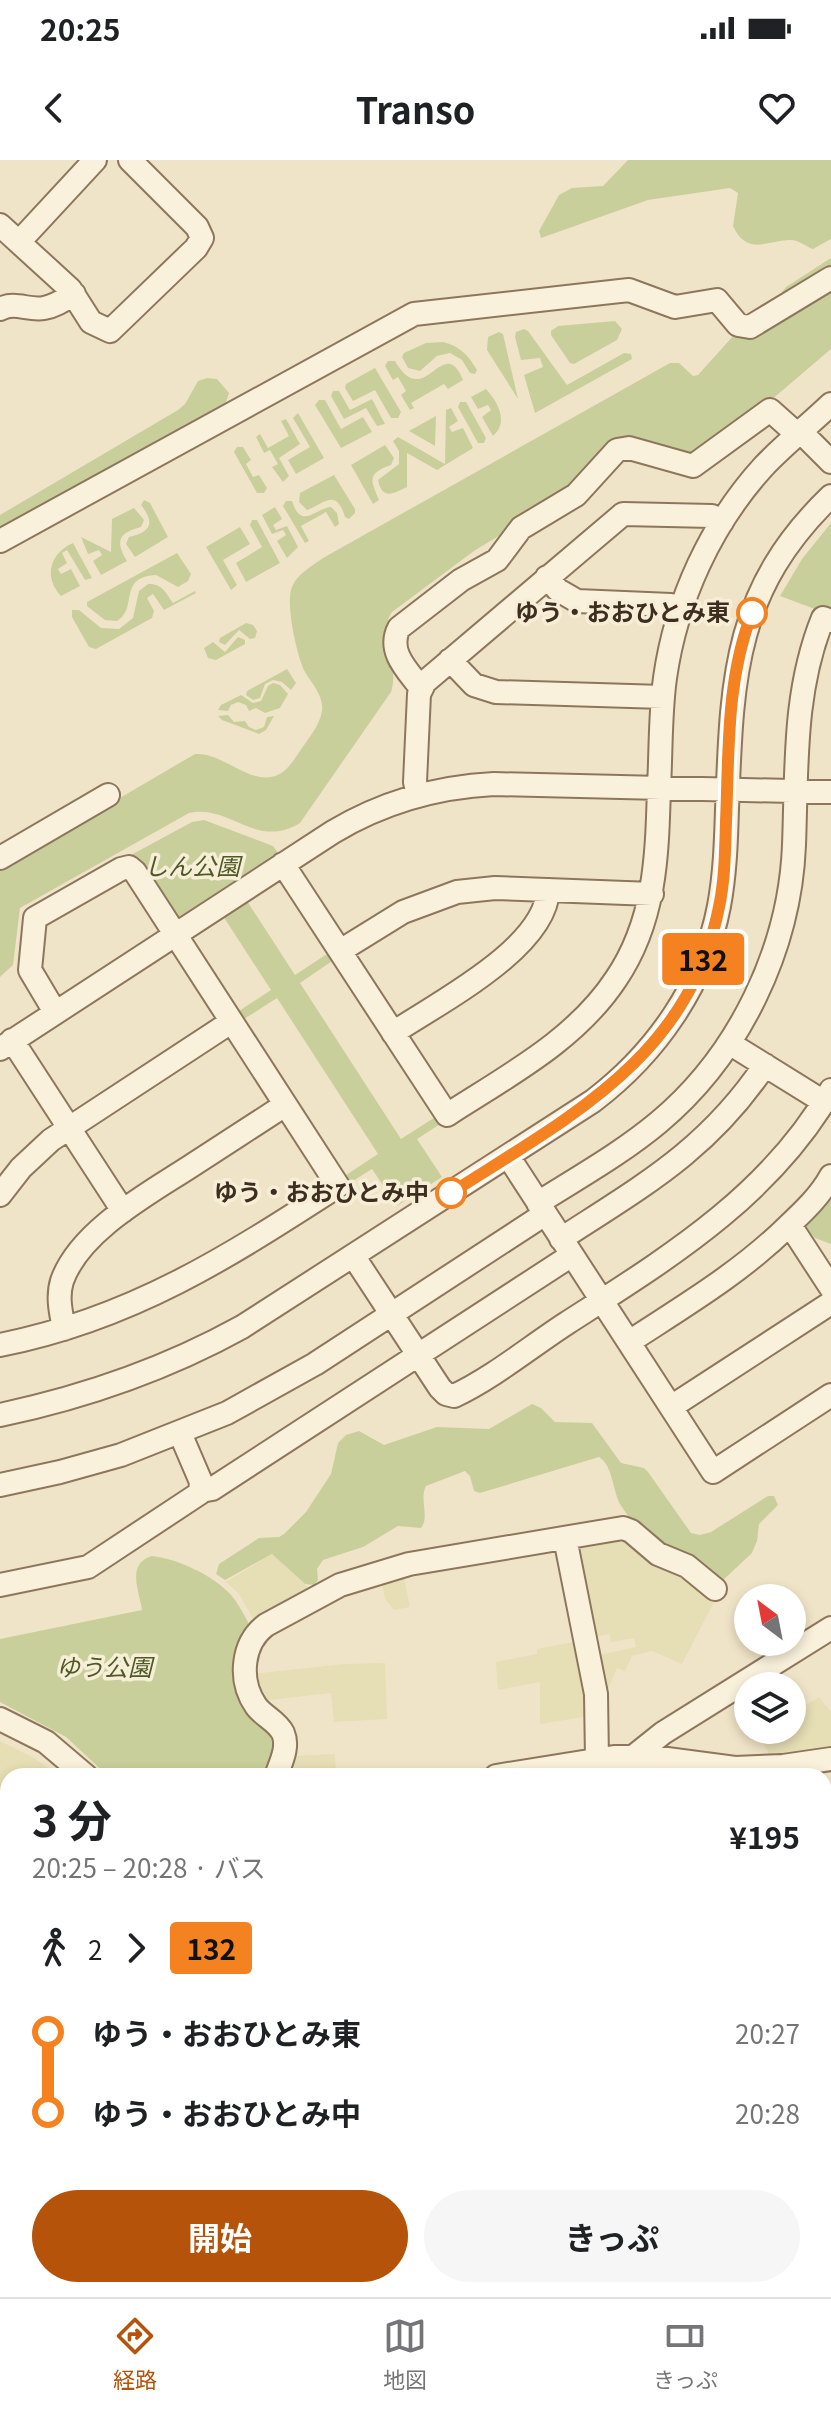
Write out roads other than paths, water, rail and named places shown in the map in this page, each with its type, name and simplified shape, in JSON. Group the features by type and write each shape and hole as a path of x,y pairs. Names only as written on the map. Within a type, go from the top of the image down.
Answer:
{"street":[{"path":"19,242 95,160"},
{"path":"0,225 74,294 91,322 110,331 202,238 197,227 130,160"},
{"path":"0,541 414,314 629,290 675,307 717,300 738,325 750,327 831,278"},
{"path":"0,309 8,304 41,309 74,294"},
{"path":"283,864 447,1115 553,1045 587,1015 616,980 643,925 656,866 663,697 669,653 681,608 701,560 722,522 763,468 831,404"},
{"path":"418,795 415,782 420,687 399,658 395,639 399,628 461,580 497,560 521,528 576,495 617,450 629,448 693,466 770,410 831,462"},
{"path":"0,1415 85,1394 165,1365 261,1316 616,1083 650,1048 678,1009 701,965 718,910 724,872 733,687 748,625 764,585 786,548 831,496"},
{"path":"420,687 623,514 712,516 722,522"},
{"path":"547,577 558,590 577,601 681,608"},
{"path":"0,1485 90,1464 180,1433 272,1390 391,1314 542,1208 657,1123 703,1078 729,1043 759,988 780,931 792,870 798,721 803,679 823,618 831,621"},
{"path":"450,660 474,685 496,692 663,697"},
{"path":"123,1211 69,1128 6,1044 351,821 390,803 418,795 452,787 494,784 831,792"},
{"path":"0,858 108,795"},
{"path":"0,1345 64,1329 129,1306 192,1277 338,1186 129,867 40,914 33,924 30,970 55,1012"},
{"path":"340,951 403,912 439,897 486,889 652,894"},
{"path":"393,1033 505,959 535,924 546,904 548,890"},
{"path":"0,1195 30,1158 69,1128 231,1022"},
{"path":"354,1257 440,1388 454,1396 695,1239 729,1212 777,1165 828,1096 765,1065 729,1043"},
{"path":"0,1585 88,1567 201,1491 212,1489 418,1355 567,1247 684,1156 720,1123 765,1065"},
{"path":"64,1329 59,1295 65,1274 96,1232 285,1105"},
{"path":"508,1156 713,1472 831,1395"},
{"path":"629,1342 757,1255 817,1197 831,1176"},
{"path":"790,1225 831,1288"},
{"path":"671,1407 831,1303"},
{"path":"180,1433 201,1482 201,1491"},
{"path":"279,1768 286,1745 283,1734 255,1704 245,1670 249,1644 257,1632 323,1593 357,1578 409,1564 627,1529 658,1554 687,1566 715,1589"},
{"path":"565,1538 596,1694 597,1760"},
{"path":"628,1766 663,1733 831,1628"},
{"path":"0,1719 46,1742 78,1768"},
{"path":"546,1768 597,1760 628,1766 735,1768 783,1766 831,1759"}],"place":[{"name":"ゆう・おおひとみ東","path":"752,613"},
{"name":"ゆう・おおひとみ中","path":"451,1193"}],"park label":[{"name":"しん公園","path":"192,867"},
{"name":"ゆう公園","path":"104,1668"}]}
